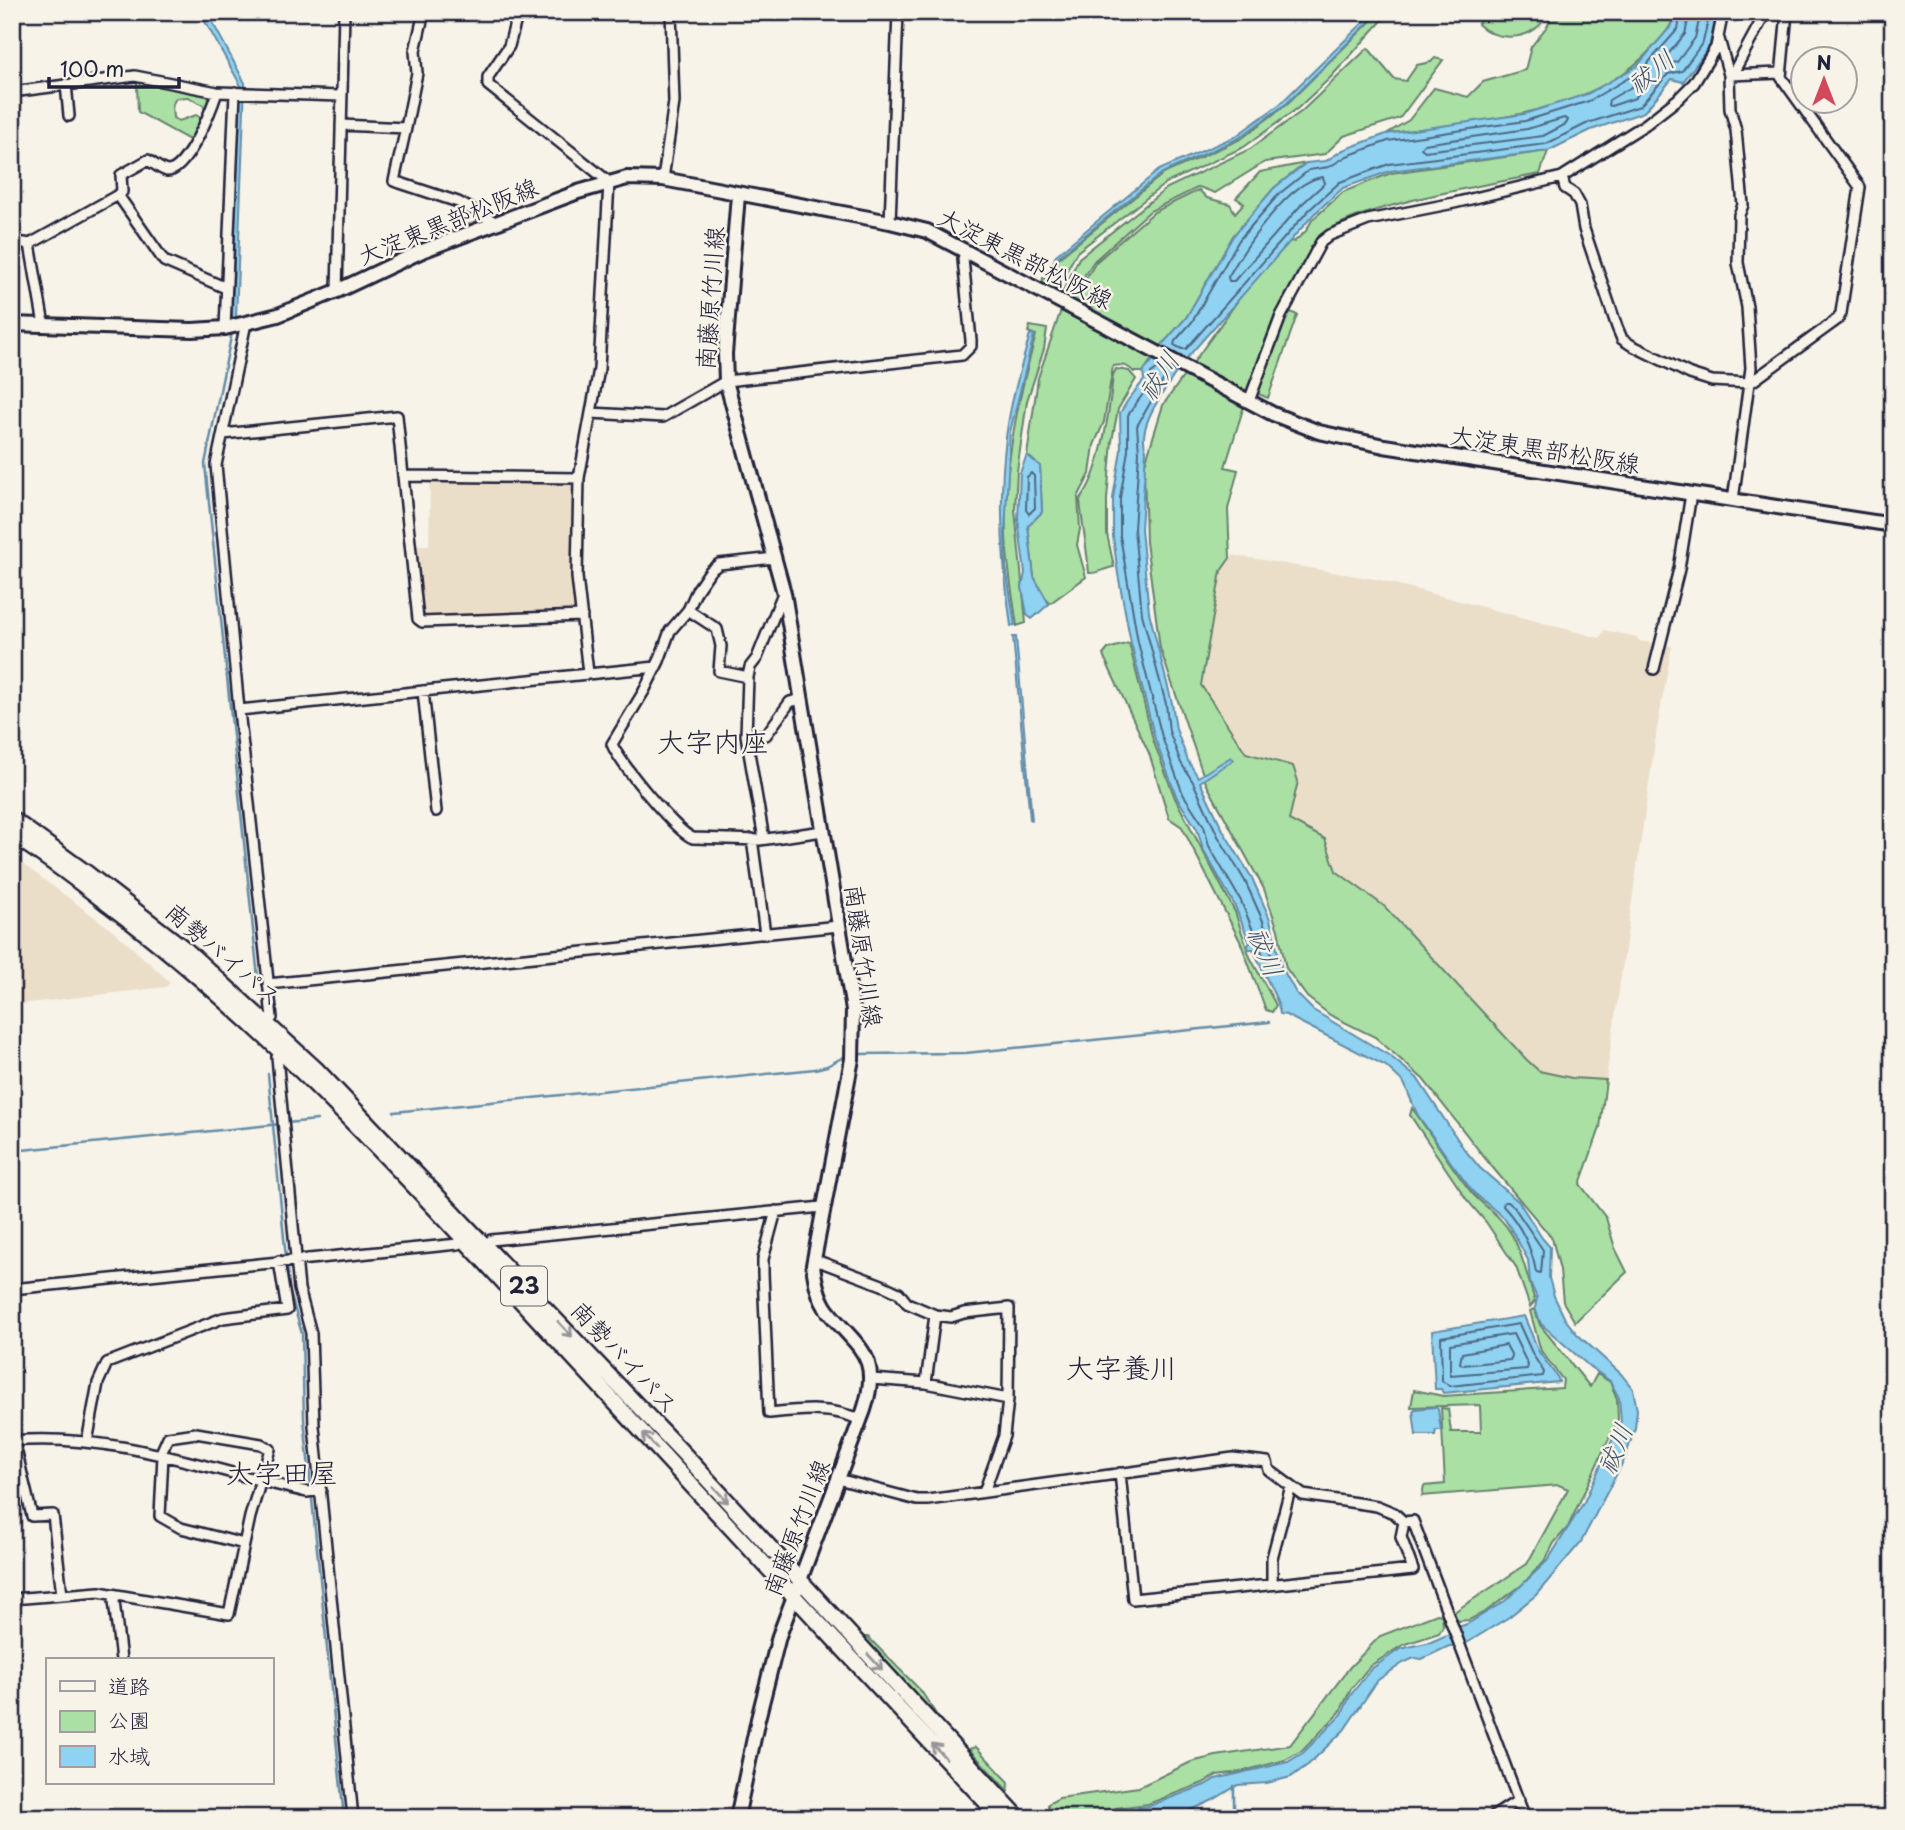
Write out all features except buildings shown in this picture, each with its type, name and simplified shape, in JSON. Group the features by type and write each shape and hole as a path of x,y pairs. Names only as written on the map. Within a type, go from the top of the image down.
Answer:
{"highway":[{"name":"南勢バイパス","path":"12,819 185,949 317,1070 684,1454 991,1798 1001,1818"},
{"name":"南勢バイパス","path":"12,835 74,878 178,959 324,1092 444,1217 794,1597 991,1798 1019,1818"}],"main road":[{"name":"大淀東黒部松阪線","path":"12,324 192,330 225,328 278,315 422,251 609,182 627,178 663,179 927,231 1247,400 1300,426 1344,439 1893,525"},
{"name":"南藤原竹川線","path":"737,1818 779,1636 860,1420 871,1379 859,1344 827,1310 815,1280 813,1259 852,1055 853,1010 783,593 726,381 725,354 738,195"}],"street":[{"path":"337,291 344,12"},
{"path":"424,12 415,51 417,73 394,181 458,202 498,223"},
{"path":"518,12 509,46 488,77 488,85 609,182 599,369 579,478 577,576 588,673"},
{"path":"663,179 674,102 671,12"},
{"path":"890,222 898,12"},
{"path":"1247,400 1282,316 1321,242 1330,235 1368,220 1562,177 1646,124 1694,83 1709,61 1719,39 1723,12"},
{"path":"1731,75 1766,12"},
{"path":"1562,177 1565,188 1574,194 1580,205 1584,229 1602,287 1622,339 1660,360 1712,381 1750,383 1838,319 1848,276 1860,187 1781,77 1787,12"},
{"path":"1719,39 1731,75 1730,109 1736,130 1743,205 1739,215 1738,263 1746,307 1751,368 1733,500"},
{"path":"1731,75 1780,73"},
{"path":"12,92 142,76 217,92 341,96"},
{"path":"66,84 69,116"},
{"path":"12,241 30,244 118,195 122,192 121,175 148,160 166,171 180,163 208,121 217,92"},
{"path":"225,328 240,92"},
{"path":"341,125 406,128"},
{"path":"118,195 164,261 226,288"},
{"path":"30,244 44,325"},
{"path":"591,413 663,417 726,381 962,355 971,346 964,269 966,250"},
{"path":"246,323 216,465 272,1018"},
{"path":"223,434 397,416 418,619 422,622 582,616"},
{"path":"403,476 579,478"},
{"path":"1654,669 1679,569 1691,494"},
{"path":"774,558 719,565 710,571 688,610 670,631 645,691 612,744 655,803 685,836 764,839 823,831"},
{"path":"764,839 746,736 748,677 783,593"},
{"path":"688,610 717,629 721,646 719,671 748,677"},
{"path":"239,710 656,667"},
{"path":"423,691 436,811"},
{"path":"746,736 766,735 790,702 800,699"},
{"path":"752,839 765,934"},
{"path":"268,984 839,926"},
{"path":"87,1442 98,1383 107,1363 223,1318 287,1310 283,1123 276,1057"},
{"path":"491,1240 822,1207"},
{"path":"776,1211 763,1266 769,1413 829,1411 860,1420"},
{"path":"12,1289 458,1244"},
{"path":"813,1259 882,1285 899,1293 907,1303 935,1315 951,1317 1009,1308 1008,1399 1004,1436 984,1492"},
{"path":"288,1261 311,1333 315,1491 353,1818"},
{"path":"926,1383 935,1315"},
{"path":"871,1379 926,1383 1008,1399"},
{"path":"12,1599 99,1592 229,1614 244,1544 270,1449 261,1444 196,1433 168,1437 161,1455 160,1517 181,1528 244,1544"},
{"path":"62,1595 53,1515 32,1517 13,1441 46,1438 87,1442 161,1455 261,1482 315,1491"},
{"path":"838,1479 918,1500 1246,1458 1267,1462 1269,1470 1303,1494 1377,1506 1394,1513 1404,1522 1413,1521 1525,1818"},
{"path":"1120,1473 1133,1599 1413,1570 1401,1537 1404,1522"},
{"path":"1272,1584 1272,1558 1291,1486"},
{"path":"116,1595 114,1601 121,1658"},
{"path":"1491,1818 1518,1800"}],"shaded area":[{"path":"430,479 574,482 573,577 577,610 424,620 420,617 414,546 429,545"},
{"path":"1233,555 1380,580 1600,638 1604,630 1637,637 1639,641 1672,646 1657,729 1606,1080 1572,1078 1539,1071 1384,906 1336,871 1325,839 1288,820 1298,781 1293,766 1246,753 1201,685 1221,571"},
{"path":"12,856 116,933 170,982 166,987 12,1005"}],"green space":[{"path":"1380,12 1390,12 1330,78 1298,108 1244,147 1166,183 1077,252 1056,290 1042,283 1043,278 1052,281 1059,258 1163,174 1241,139 1288,103"},
{"path":"1484,12 1548,12 1543,22 1535,29 1526,34 1506,37 1496,35 1478,24"},
{"path":"1552,12 1675,12 1669,27 1652,48 1627,71 1597,89 1528,112 1386,134 1409,120 1434,88 1468,97 1483,82 1525,70 1531,47 1548,25"},
{"path":"1368,48 1394,79 1406,81 1417,65 1431,62 1435,58 1443,60 1400,118 1344,136 1325,154 1265,162 1215,193 1199,187 1150,211 1094,261 1070,298 1062,293 1079,258 1167,188 1250,149 1302,111"},
{"path":"144,78 213,95 207,113 203,105 188,97 176,98 172,105 173,118 179,121 196,115 204,120 191,141 138,112 137,84"},
{"path":"1548,151 1540,174 1426,197 1364,214 1325,234 1312,250 1282,308 1297,315 1268,398 1249,390 1225,467 1238,470 1228,509 1230,558 1221,571 1201,685 1246,753 1293,766 1298,781 1289,820 1325,839 1336,871 1384,906 1527,1060 1539,1071 1572,1078 1606,1080 1600,1128 1580,1184 1606,1218 1615,1248 1627,1272 1575,1322 1563,1302 1560,1270 1552,1238 1423,1079 1375,1037 1330,1015 1307,997 1286,968 1278,930 1264,889 1206,783 1160,648 1146,542 1144,467 1163,405 1244,292 1290,241 1294,242 1306,231 1312,220 1343,192 1391,173"},
{"path":"1306,163 1274,188 1233,236 1186,318 1160,347 1143,372 1134,372 1120,365 1113,366 1104,422 1094,445 1090,474 1078,497 1080,529 1077,545 1086,577 1049,604 1034,577 1028,526 1042,512 1040,467 1027,455 1038,378 1060,313 1078,292 1096,262 1154,212 1199,190 1207,198 1230,204 1235,213 1244,203 1236,198 1260,172"},
{"path":"1030,326 1047,329 1044,349 1027,401 1017,471 1015,510 1026,623 1017,626 1006,535 1007,484 1013,434 1036,335 1028,332"},
{"path":"1116,369 1129,371 1136,379 1118,409 1112,441 1107,534 1114,567 1089,573 1080,499 1094,474 1099,458"},
{"path":"1129,643 1153,740 1175,798 1235,912 1250,957 1276,1005 1272,1012 1266,1010 1240,941 1182,827 1169,818 1149,753 1103,655 1108,649"},
{"path":"1412,1108 1471,1192 1512,1235 1535,1301 1530,1307 1516,1267 1410,1115"},
{"path":"1534,1309 1540,1325 1590,1387 1597,1374 1610,1382 1617,1399 1618,1419 1568,1527 1554,1543 1546,1559 1522,1585 1485,1612 1469,1620 1458,1621 1454,1613 1457,1610 1527,1564 1568,1489 1559,1485 1422,1496 1424,1486 1445,1484 1441,1408 1448,1409 1451,1432 1481,1432 1480,1405 1411,1407 1414,1390 1443,1396 1562,1388 1563,1380 1541,1351 1530,1311"},
{"path":"1437,1614 1442,1615 1443,1626 1439,1633 1403,1645 1370,1666 1351,1689 1340,1712 1303,1750 1285,1760 1217,1775 1148,1804 1116,1808 1106,1818 1049,1818 1048,1804 1059,1798 1139,1787 1191,1762 1290,1745 1350,1667 1380,1636"},
{"path":"863,1637 868,1637 921,1691 943,1725"},
{"path":"976,1747 1009,1782 1008,1791 969,1749"}],"water":[{"path":"203,12 207,12 245,83 236,318 232,318 240,84 202,16"},
{"path":"1374,12 1379,12 1287,103 1239,138 1162,173 1059,256 1051,279 1047,278 1056,255 1159,170 1236,136 1280,104"},
{"name":"祓川","path":"1675,12 1717,12 1710,44 1712,46 1683,82 1672,79 1644,112 1591,130 1548,151 1390,171 1343,188 1314,214 1186,359 1160,347 1186,318 1233,236 1274,188 1306,163 1326,161 1343,150 1386,134 1524,114 1587,94 1637,66 1672,25"},
{"path":"1030,334 1034,335 1010,432 1005,533 1006,567 1015,625 1011,626 1002,532 1002,485 1010,412"},
{"name":"祓川","path":"1153,360 1177,371 1153,409 1145,430 1141,529 1149,612 1176,729 1188,761 1198,777 1231,757 1233,760 1200,782 1224,832 1252,878 1270,919 1281,966 1296,993 1313,1010 1390,1056 1417,1078 1464,1149 1480,1168 1519,1202 1550,1247 1549,1278 1565,1319 1633,1389 1637,1410 1635,1428 1625,1458 1581,1542 1536,1595 1509,1617 1465,1644 1458,1627 1505,1601 1548,1560 1584,1502 1621,1421 1619,1398 1610,1381 1541,1324 1535,1308 1537,1298 1530,1282 1528,1260 1514,1234 1504,1218 1473,1192 1452,1164 1417,1114 1404,1083 1386,1066 1280,1014 1278,1003 1253,949 1248,949 1250,943 1234,904 1203,849 1197,829 1177,798 1155,739 1131,643 1113,537 1113,498 1121,450 1120,413 1144,380 1143,372"},
{"path":"1027,455 1040,466 1042,512 1028,526 1034,577 1049,604 1032,619 1027,615 1022,587 1025,573 1018,520 1020,473"},
{"path":"1013,637 1016,637 1032,820 1030,819"},
{"path":"1524,1316 1539,1352 1559,1382 1443,1393 1441,1389 1435,1389 1432,1331"},
{"path":"1435,1407 1438,1409 1441,1430 1436,1430 1435,1435 1416,1435 1413,1411"},
{"path":"1449,1634 1454,1646 1422,1659 1414,1658 1378,1680 1344,1730 1309,1764 1291,1777 1267,1783 1238,1785 1174,1818 1110,1818 1116,1811 1149,1806 1215,1779 1288,1762 1304,1752 1342,1714 1350,1696 1371,1669 1400,1649 1431,1642"}],"waterway":[{"path":"232,332 205,464 258,978"},
{"path":"857,1054 966,1053 1269,1022"},
{"path":"394,1112 815,1069 847,1055"},
{"path":"268,1074 286,1258"},
{"path":"287,1123 317,1120"},
{"path":"12,1151 281,1124"},
{"path":"287,1265 289,1289 302,1334 304,1419 344,1818"},
{"path":"1234,1786 1234,1818"}],"district":[{"name":"大字内座","path":"713,742"},
{"name":"大字養川","path":"1122,1368"},
{"name":"大字田屋","path":"282,1473"}]}
